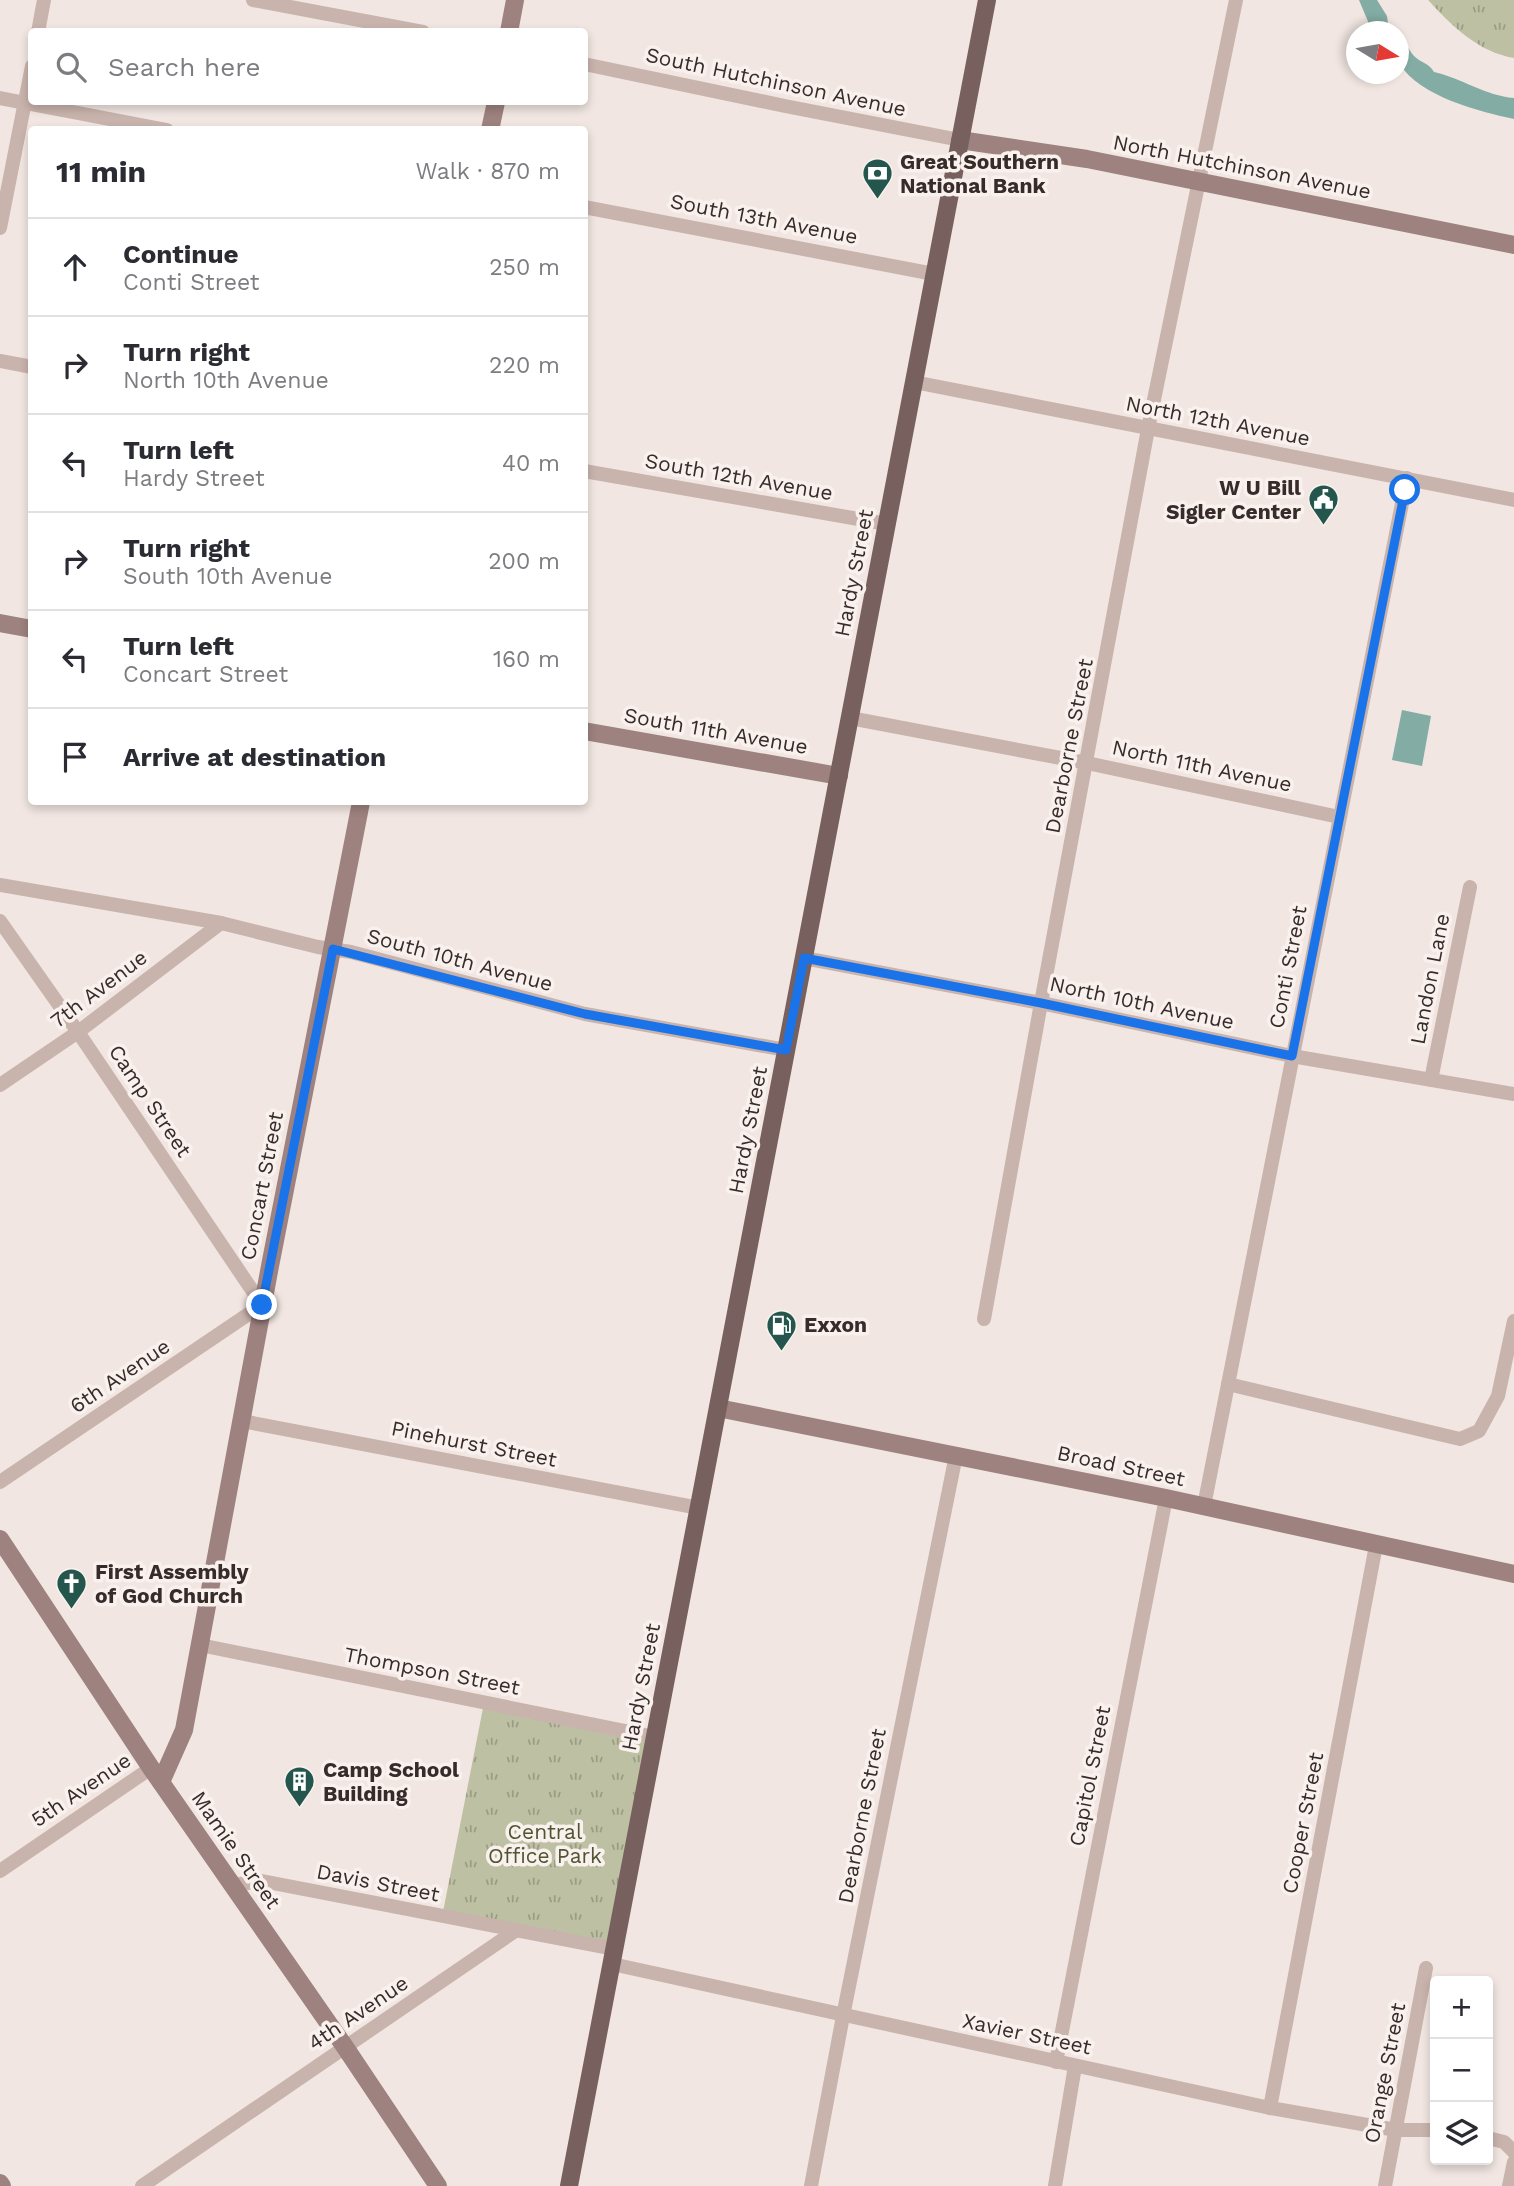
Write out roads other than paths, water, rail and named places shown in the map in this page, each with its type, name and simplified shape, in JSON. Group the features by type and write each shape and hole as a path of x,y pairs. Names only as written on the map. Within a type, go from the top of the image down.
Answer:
{"main road":[{"name":"Hardy Street","path":"569,2186 987,0"}],"street":[{"path":"39,28 44,0"},
{"path":"253,0 402,28"},
{"path":"510,28 515,0"},
{"name":"Dearborne Street","path":"985,1319 1041,1003 1149,429 1236,0"},
{"name":"South Hutchinson Avenue","path":"588,65 960,140"},
{"path":"0,228 28,84"},
{"path":"0,99 28,104"},
{"path":"35,105 146,126"},
{"path":"491,126 495,105"},
{"name":"North Hutchinson Avenue","path":"960,140 1087,159 1514,245"},
{"name":"South 13th Avenue","path":"588,208 934,274"},
{"path":"0,361 28,366"},
{"name":"North 12th Avenue","path":"914,382 1514,500"},
{"name":"South 12th Avenue","path":"588,472 887,524"},
{"name":"Conti Street","path":"1204,1506 1407,478"},
{"path":"0,623 28,628"},
{"name":"North 11th Avenue","path":"850,718 1087,763 1339,817"},
{"name":"South 11th Avenue","path":"588,732 839,776"},
{"name":"Concart Street","path":"156,1775 184,1730 262,1305 360,805"},
{"name":"South 10th Avenue","path":"0,885 221,923 585,1014 786,1050"},
{"name":"Landon Lane","path":"1431,1080 1470,887"},
{"name":"Camp Street","path":"0,921 262,1305"},
{"name":"7th Avenue","path":"0,1085 78,1032 221,923"},
{"name":"North 10th Avenue","path":"804,958 1041,1003 1292,1056 1514,1094"},
{"name":"6th Avenue","path":"0,1482 262,1305"},
{"path":"1228,1384 1460,1439 1479,1431 1498,1396 1514,1321"},
{"name":"Broad Street","path":"718,1408 1166,1498 1514,1574"},
{"name":"Pinehurst Street","path":"242,1421 699,1508"},
{"name":"Dearborne Street","path":"811,2186 956,1455"},
{"name":"Capitol Street","path":"1056,2062 1166,1498"},
{"name":"Mamie Street","path":"0,1539 156,1775 438,2186"},
{"name":"Cooper Street","path":"1270,2108 1376,1545"},
{"name":"Thompson Street","path":"200,1646 655,1737"},
{"name":"5th Avenue","path":"0,1871 156,1775"},
{"name":"Davis Street","path":"233,1885 262,1881 515,1931"},
{"path":"515,1931 613,1957"},
{"name":"4th Avenue","path":"142,2186 515,1931"},
{"name":"Xavier Street","path":"613,1957 843,2016 1270,2108 1396,2130 1430,2130"},
{"name":"Orange Street","path":"1385,2186 1426,1968"},
{"path":"1055,2186 1075,2066"},
{"path":"1493,2139 1504,2142 1514,2152"},
{"path":"1509,2186 1514,2162"}],"water":[{"path":"1359,0 1377,0 1388,21 1368,21"},
{"path":"1409,49 1434,72 1493,94 1514,98 1514,119 1451,101 1421,85 1409,75"},
{"path":"1402,710 1431,716 1422,766 1392,760"}],"place":[{"name":"Great Southern National Bank","path":"877,201"},
{"name":"W U Bill Sigler Center","path":"1324,527"},
{"name":"Exxon","path":"781,1352"},
{"name":"First Assembly of God Church","path":"72,1611"},
{"name":"Camp School Building","path":"300,1809"}],"park label":[{"name":"Central Office Park","path":"545,1844"}]}
